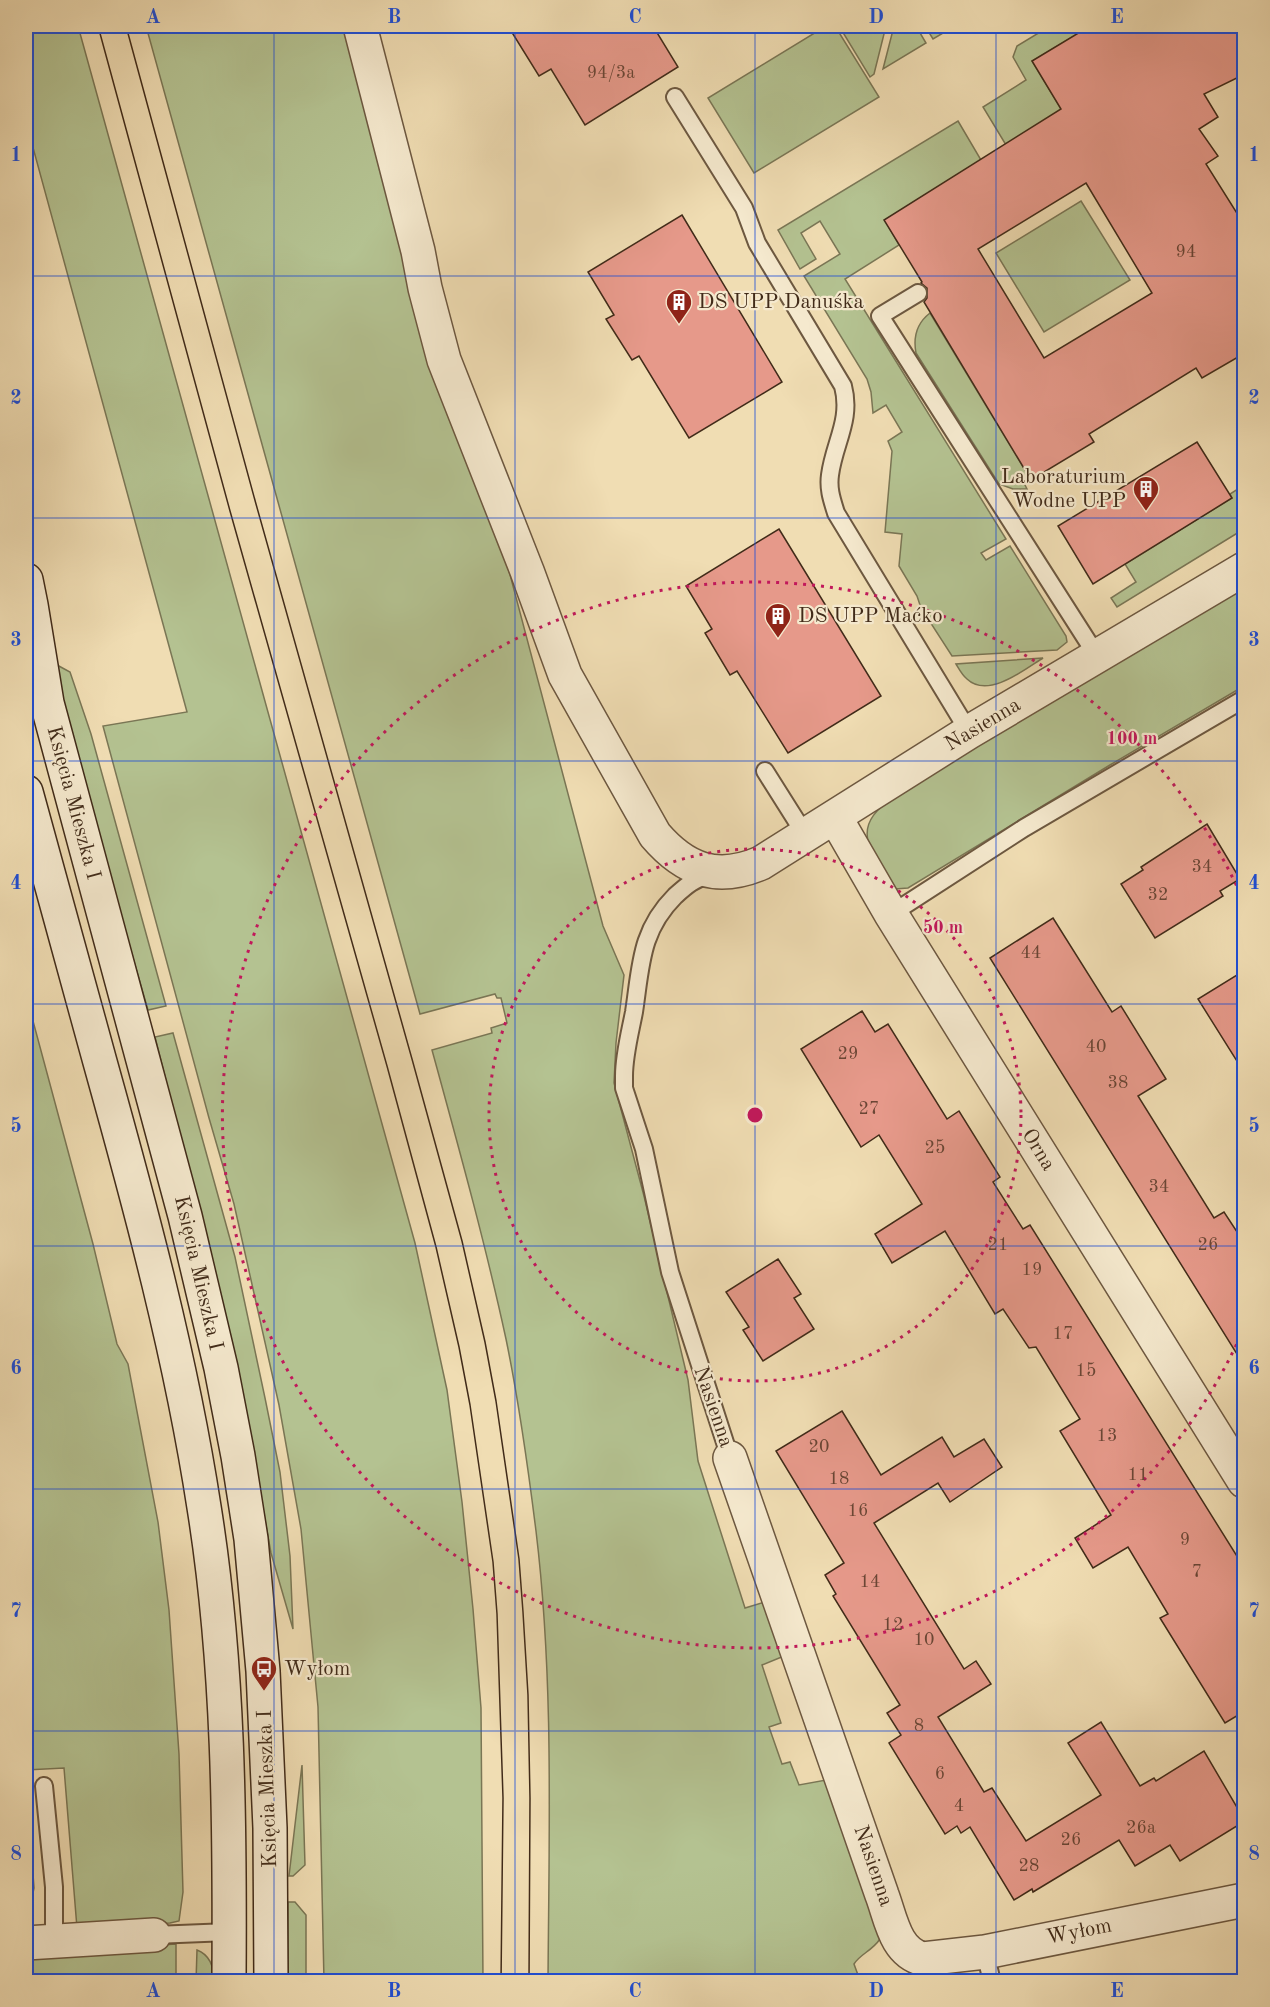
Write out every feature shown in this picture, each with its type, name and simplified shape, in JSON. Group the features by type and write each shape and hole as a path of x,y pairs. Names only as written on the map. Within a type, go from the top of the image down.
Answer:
{"street":[{"path":"360,26 444,360 527,571 565,675 655,835 667,849 708,871"},
{"name":"Nasienna","path":"708,871 745,870 760,863 969,732 1245,569"},
{"name":"Księcia Mieszka I","path":"26,580 46,703 185,1216 221,1368 238,1456 251,1539 263,1671 271,1840 271,1982"},
{"name":"Księcia Mieszka I","path":"26,792 156,1272 188,1418 204,1507 218,1629 224,1709 230,1889 229,1982"},
{"name":"Orna","path":"836,817 891,914 1245,1480"},
{"name":"Nasienna","path":"730,1458 900,1944 913,1957"},
{"name":"Wyłom","path":"913,1957 940,1958 989,1966 1245,1900"},
{"path":"40,1942 154,1935"}],"lane":[{"path":"675,97 744,208 758,243 843,386 847,411 830,475 830,493 836,513 969,732"},
{"path":"918,293 880,316 1097,656"},
{"path":"891,914 1024,828 1245,699"},
{"path":"765,771 806,836"},
{"name":"Nasienna","path":"708,871 688,884 667,905 650,930 641,961 624,1064 624,1088 644,1149 670,1272 730,1458"},
{"path":"40,1942 54,1887 44,1786"},
{"path":"154,1935 229,1932"}],"green space":[{"path":"26,26 78,26 415,1243 447,1390 473,1609 481,1708 483,1981 324,1981 318,1707 301,1529 279,1405 234,1204 103,726 187,712 26,122"},
{"path":"146,26 360,26 468,416 603,926 624,975 614,1083 688,1380 698,1461 745,1608 765,1602 784,1656 762,1665 781,1723 769,1727 782,1764 790,1762 799,1785 826,1780 880,1939 854,1964 858,1975 928,1981 548,1981 548,1700 546,1643 536,1531 523,1435 506,1339 480,1230 432,1050 492,1033 491,1028 507,1023 501,998 497,998 495,994 420,1014"},
{"path":"826,26 835,26 879,97 754,173 708,98"},
{"path":"839,26 886,26 874,74 870,77"},
{"path":"894,26 916,26 926,43 883,69"},
{"path":"925,26 955,26 933,39"},
{"path":"1050,26 1091,26 1032,61 1066,117 1006,145 983,107 1026,80 1013,57 1017,46"},
{"path":"958,121 981,160 885,220 899,245 845,279 1006,539 981,553 986,560 1010,546 1066,636 1067,642 1057,650 952,656 921,608 917,596 899,566 902,534 885,532 892,451 888,441 902,432 886,405 873,413 867,379 804,276 840,254 820,221 801,233 816,259 800,269 778,230"},
{"path":"1081,201 1130,280 1044,332 996,253"},
{"path":"930,313 1028,475 1022,479 1027,489 1013,489 999,484 916,353 917,331 922,321"},
{"path":"1244,485 1244,529 1117,607 1111,598 1136,582 1125,564 1232,498 1230,494"},
{"path":"1244,586 1244,686 908,888 895,889 869,846 867,834 869,824 882,806"},
{"path":"1043,658 1006,680 985,686 967,679 956,664"},
{"path":"57,665 70,672 91,734 166,1006 148,1010 65,723"},
{"path":"26,995 93,1244 117,1344 128,1364 158,1522 169,1610 179,1754 183,1892 179,1921 170,1923 77,1928 64,1768 26,1770"},
{"path":"173,1033 235,1257 280,1472 290,1556 293,1629 271,1553 235,1356 155,1037"},
{"path":"302,1765 305,1865 293,1876 289,1876"},
{"path":"26,1779 34,1888 26,1927"},
{"path":"288,1902 295,1902 306,1915 306,1981 288,1981"},
{"path":"176,1944 176,1981 26,1982 26,1954"},
{"path":"197,1950 210,1962 214,1981 196,1982"}],"building":[{"path":"508,26 653,26 678,67 585,125 551,69 539,76"},
{"path":"1090,26 1245,26 1245,74 1204,94 1218,117 1199,129 1218,156 1206,164 1245,226 1245,353 1202,378 1196,368 1089,434 1094,442 1031,480 924,302 927,298 927,288 921,283 884,220 1061,109 1032,61","holes":["1086,183 1152,293 1044,358 978,249"]},
{"name":"DS UPP Danuśka","path":"682,215 782,382 689,438 639,356 632,360 606,319 614,315 588,272"},
{"name":"Laboraturium Wodne UPP","path":"1197,442 1232,498 1093,584 1058,526"},
{"name":"DS UPP Maćko","path":"779,529 881,696 788,753 737,671 730,675 705,633 712,629 686,586"},
{"path":"1207,824 1240,879 1220,891 1223,896 1155,938 1121,884 1143,870 1141,867"},
{"path":"1053,918 1112,1012 1121,1006 1166,1079 1138,1096 1214,1218 1224,1212 1245,1244 1245,1367 990,958"},
{"path":"1245,970 1245,1074 1198,999"},
{"path":"862,1011 875,1032 888,1024 947,1119 959,1111 1000,1177 993,1182 1023,1229 1030,1225 1245,1569 1245,1711 1225,1723 1160,1618 1168,1614 1128,1547 1093,1568 1075,1538 1111,1515 1060,1431 1080,1419 1036,1347 1029,1348 1003,1309 995,1314 945,1231 892,1263 875,1234 922,1204 879,1135 861,1147 801,1049"},
{"path":"778,1259 801,1294 794,1298 814,1329 763,1361 743,1330 749,1327 726,1292"},
{"path":"842,1411 881,1475 942,1437 954,1457 984,1439 1002,1467 950,1502 938,1483 874,1523 964,1669 976,1661 991,1684 938,1717 984,1792 992,1788 1026,1841 1101,1795 1068,1743 1101,1722 1140,1786 1154,1778 1156,1781 1204,1751 1245,1821 1180,1861 1170,1845 1135,1866 1119,1840 1033,1892 1032,1889 1014,1900 970,1827 961,1833 957,1826 945,1834 889,1743 901,1735 887,1713 900,1705 833,1596 836,1594 825,1575 844,1563 776,1451"}],"tram line":[{"path":"98,26 230,511 387,1066 436,1247 459,1347 470,1405 493,1562 497,1614 503,1798 501,1982"},
{"path":"126,26 256,504 462,1241 485,1342 519,1559 523,1612 528,1695 530,1798 529,1982"}],"place":[{"name":"DS UPP Danuśka","path":"679,325"},
{"name":"Laboraturium Wodne UPP","path":"1146,512"},
{"name":"DS UPP Maćko","path":"778,639"},
{"name":"Wyłom","path":"264,1692"}]}
